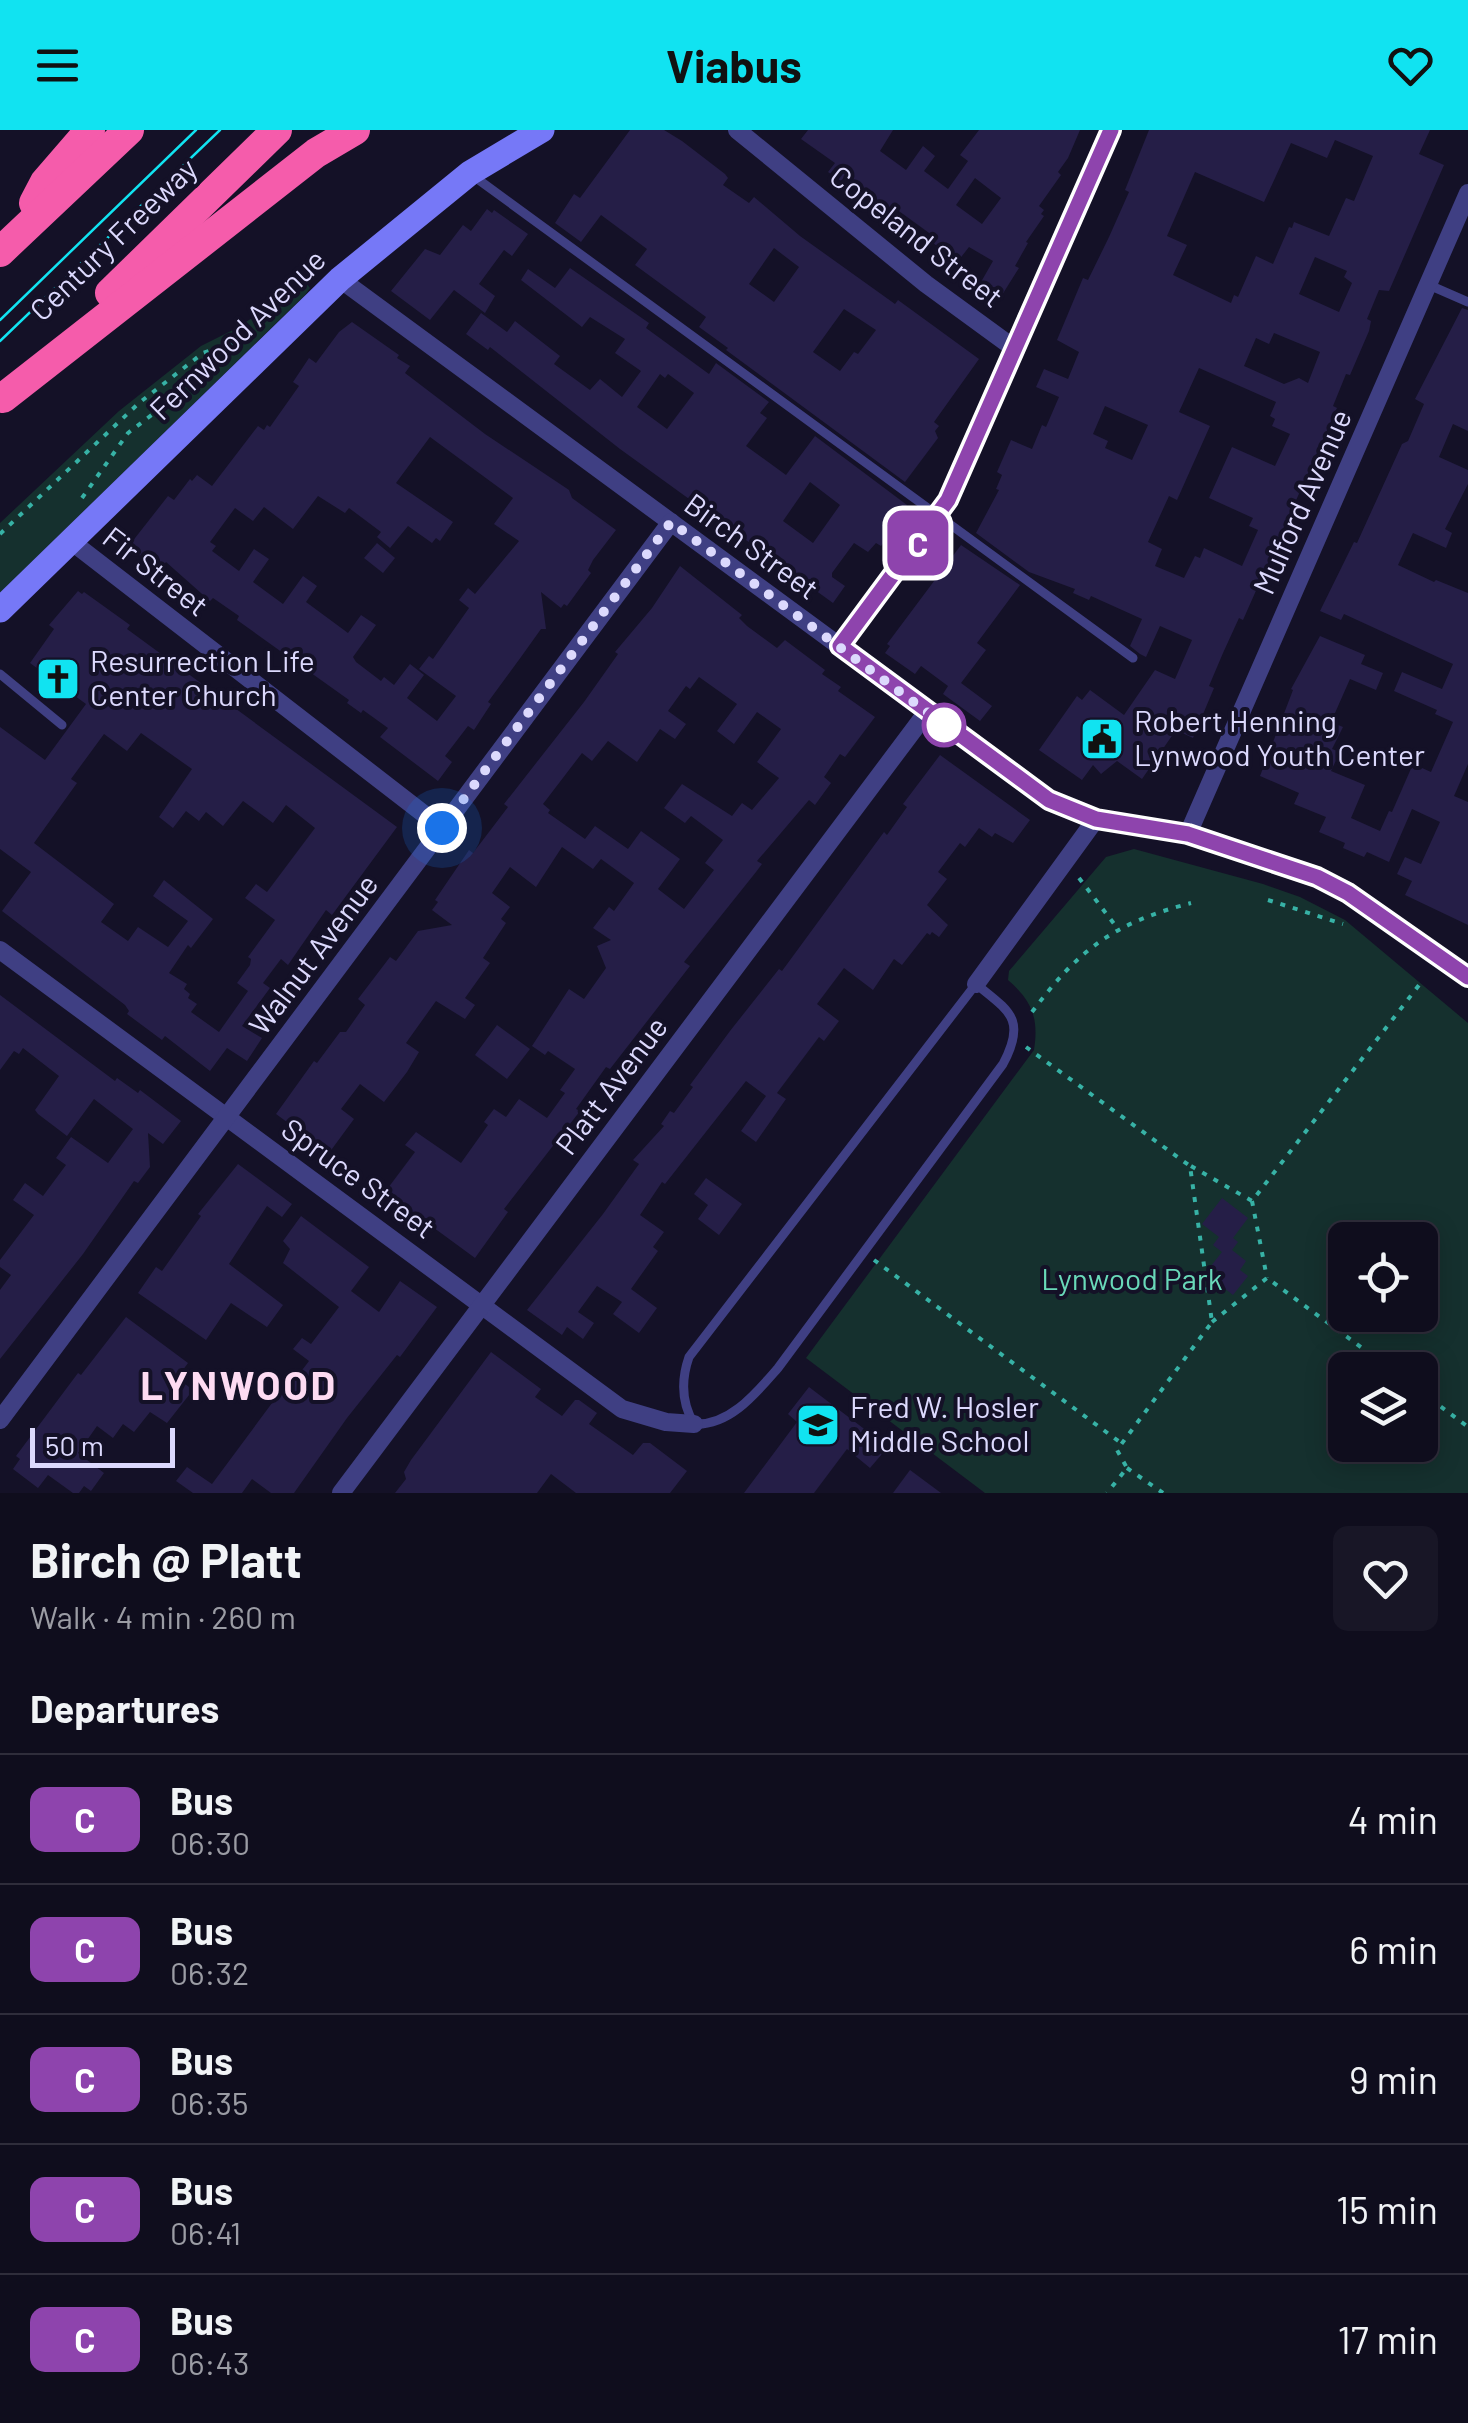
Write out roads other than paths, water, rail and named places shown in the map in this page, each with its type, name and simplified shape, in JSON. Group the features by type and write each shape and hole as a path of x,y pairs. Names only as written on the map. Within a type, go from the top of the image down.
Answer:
{"highway":[{"path":"9,243 46,182 90,130"},
{"path":"9,243 129,130"},
{"name":"Century Freeway","path":"1,399 277,130"},
{"path":"1,399 316,154 354,130"}],"street":[{"name":"Fernwood Avenue","path":"0,610 340,278 470,173 542,130"},
{"name":"Copeland Street","path":"737,130 926,284 1015,349"},
{"path":"840,646 938,516 958,480 1111,130"},
{"name":"Mulford Avenue","path":"1188,834 1468,193"},
{"name":"Birch Street","path":"340,278 1049,800 1096,819 1188,834 1300,871 1348,893 1468,976"},
{"name":"Walnut Avenue","path":"0,1420 671,522"},
{"name":"Fir Street","path":"72,542 442,828"},
{"name":"Platt Avenue","path":"341,1493 927,712"},
{"path":"976,984 1096,819"},
{"name":"Spruce Street","path":"0,950 622,1409 646,1418 694,1424"}],"lane":[{"path":"470,173 1134,658"},
{"path":"1428,284 1468,302"},
{"path":"0,674 62,725"},
{"path":"694,1424 684,1394 683,1375 689,1357 976,984"},
{"name":"Spruce Street","path":"694,1424 706,1424 734,1412 754,1396 1004,1064 1014,1039 1013,1018 976,984"}],"tram line":[{"path":"0,320 196,130"},
{"path":"0,341 220,130"}],"place":[{"name":"Resurrection Life Center Church","path":"58,679"},
{"name":"Robert Henning Lynwood Youth Center","path":"1102,739"},
{"name":"Fred W. Hosler Middle School","path":"818,1425"}],"district":[{"name":"LYNWOOD","path":"239,1386"}],"park label":[{"name":"Lynwood Park","path":"1132,1280"}]}
